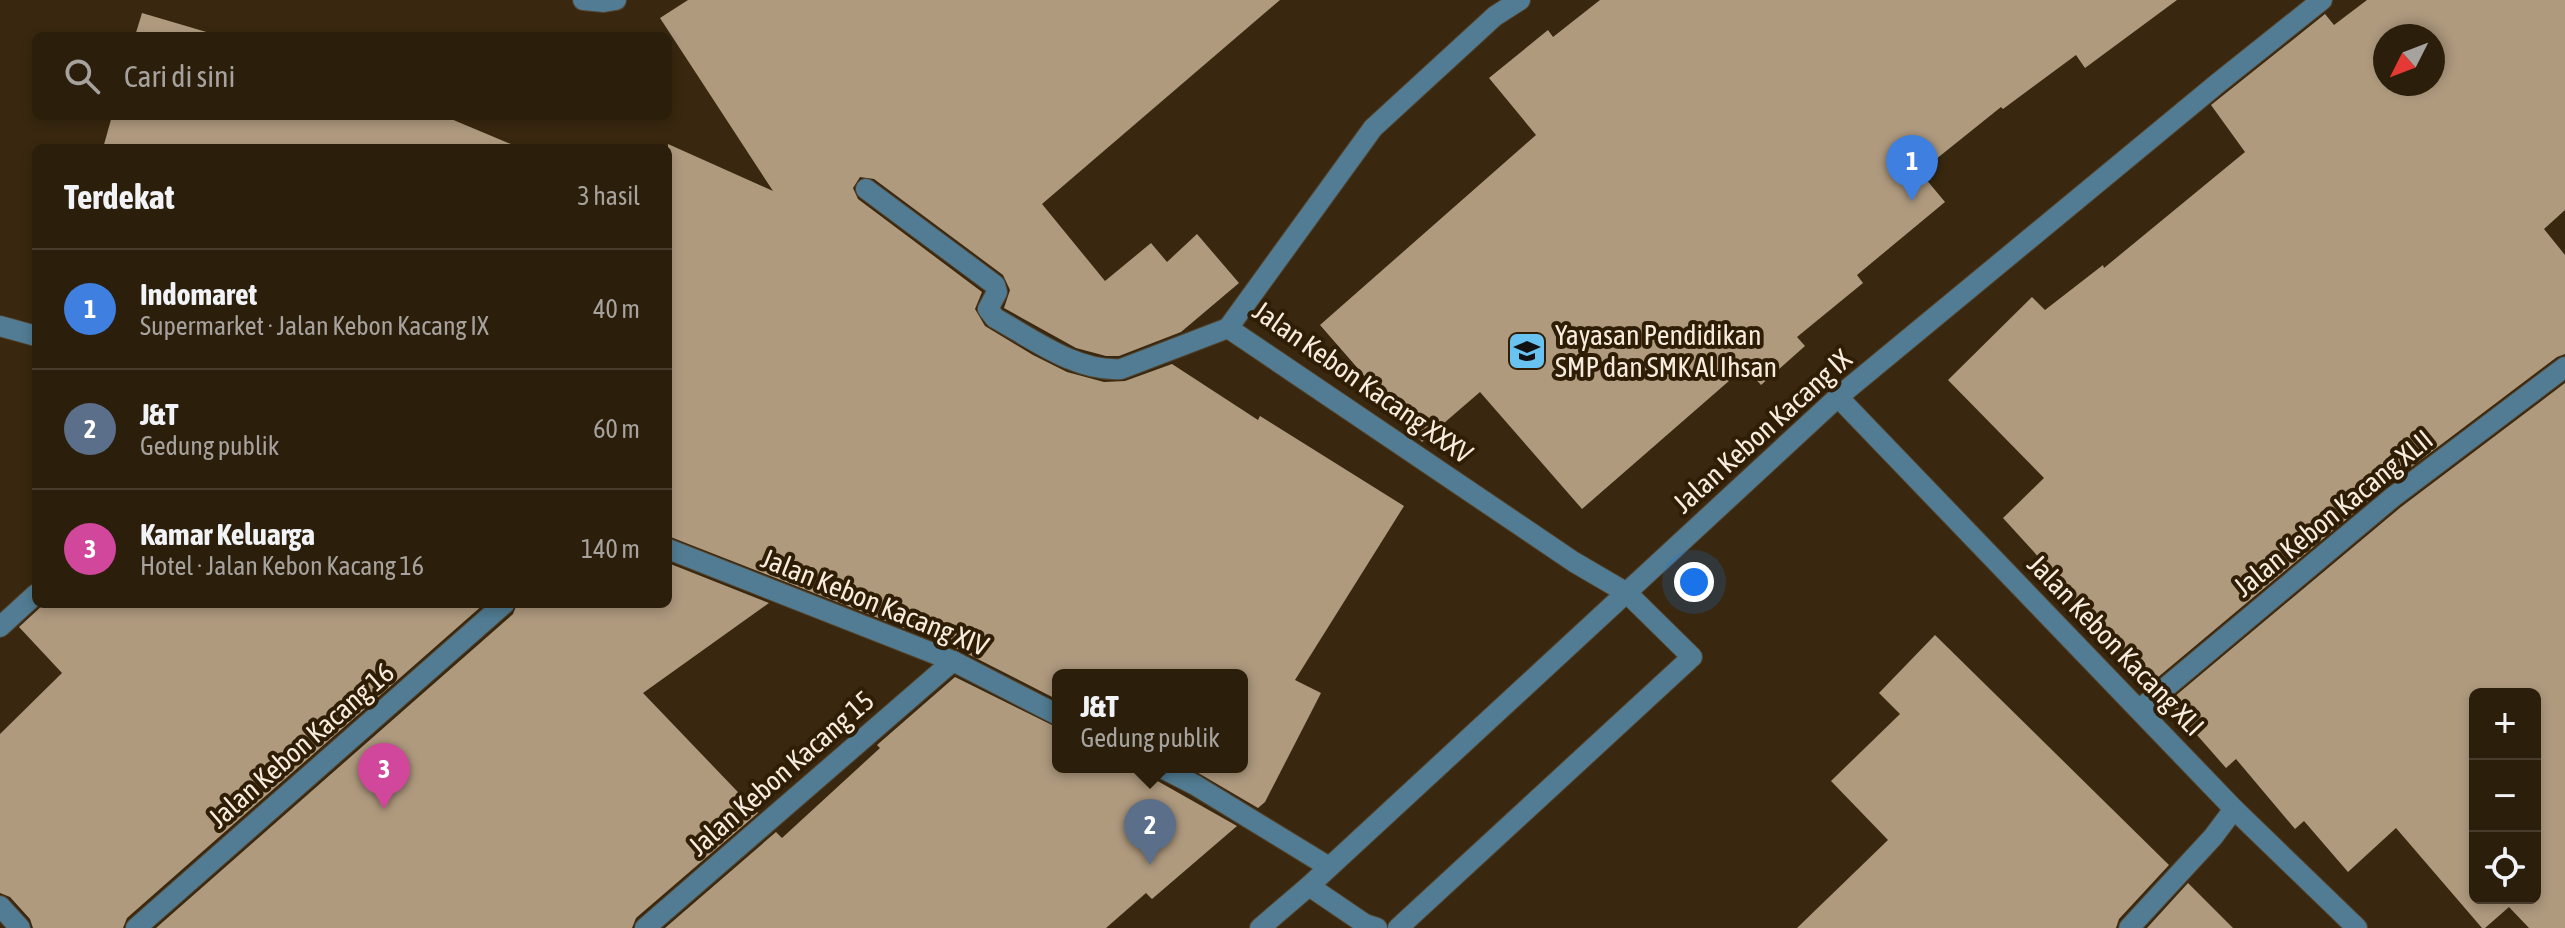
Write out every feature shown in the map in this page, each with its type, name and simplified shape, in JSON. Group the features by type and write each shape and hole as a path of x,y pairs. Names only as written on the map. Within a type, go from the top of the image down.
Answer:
{"street":[{"path":"583,0 616,0"},
{"name":"Jalan Kebon Kacang XXXV","path":"1398,928 1692,657 1627,593 1574,562 1228,328 1373,128 1490,8 1520,0"},
{"name":"Jalan Kebon Kacang IX","path":"1260,928 1838,397 2322,0"},
{"path":"866,189 995,285 997,292 988,309 995,318 1081,364 1103,370 1121,369 1228,328"},
{"path":"0,326 32,335"},
{"name":"Jalan Kebon Kacang XLII","path":"2140,709 2393,497 2565,367"},
{"name":"Jalan Kebon Kacang XLI","path":"1838,397 2234,809 2357,928"},
{"name":"Jalan Kebon Kacang XIV","path":"672,551 953,661 1052,712"},
{"path":"0,627 32,598"},
{"name":"Jalan Kebon Kacang 16","path":"136,928 499,608"},
{"name":"Jalan Kebon Kacang 15","path":"645,928 953,661"},
{"path":"1172,773 1329,867"},
{"path":"2129,928 2213,837 2234,809"},
{"path":"1309,886 1365,924 1377,928"},
{"path":"0,906 20,928"}],"building":[{"path":"688,0 1280,0 1042,204 1105,281 1151,243 1167,262 1197,234 1239,283 1181,332 1119,356 1076,348 1004,308 1010,290 1003,275 874,179 860,177 853,188 858,199 982,292 975,309 985,326 1033,355 1067,372 1104,382 1125,381 1172,364 1258,420 1260,416 1404,506 1295,680 1321,693 1265,802 1258,808 1198,773 1248,773 1248,669 1052,669 1052,697 958,649 672,538 672,146 773,191 660,18"},
{"path":"1600,0 2177,0 2085,68 2076,55 2003,109 2001,107 1920,172 1945,202 1857,275 1863,283 1797,337 1805,346 1761,385 1745,367 1582,509 1480,392 1422,442 1320,325 1536,135 1489,78 1548,30 1553,37"},
{"path":"2367,0 2565,0 2565,210 2544,229 2565,255 2565,354 2385,487 2151,683 2132,662 2126,667 2003,518 2044,478 1948,380 2032,297 2045,310 2103,265 2104,268 2245,152 2211,105 2325,14 2334,25"},
{"path":"142,13 206,32 136,32"},
{"path":"111,120 454,120 511,144 104,144"},
{"path":"2565,383 2565,928 2529,928 2509,907 2482,928 2396,828 2348,872 2304,821 2295,829 2236,759 2226,768 2168,702 2401,507"},
{"path":"672,565 769,603 643,693 758,813 636,918 632,928 156,928 513,614 515,608 672,608"},
{"path":"40,608 479,608 127,918 123,928 33,928 30,919 10,897 0,893 0,734 62,673 19,627"},
{"path":"1935,635 2169,865 2119,919 2116,928 1797,928 1888,840 1831,781 1900,714 1879,693"},
{"path":"955,677 1052,725 1052,773 1150,773 1154,779 1237,826 1152,899 1146,893 1106,928 665,928 776,832 782,838 880,748 877,745"},
{"path":"2188,883 2233,928 2147,928"}],"place":[{"name":"Indomaret","path":"1912,201"},
{"name":"Yayasan Pendidikan SMP dan SMK Al Ihsan","path":"1527,351"},
{"name":"Kamar Keluarga","path":"384,809"},
{"name":"J&T","path":"1150,865"}]}
